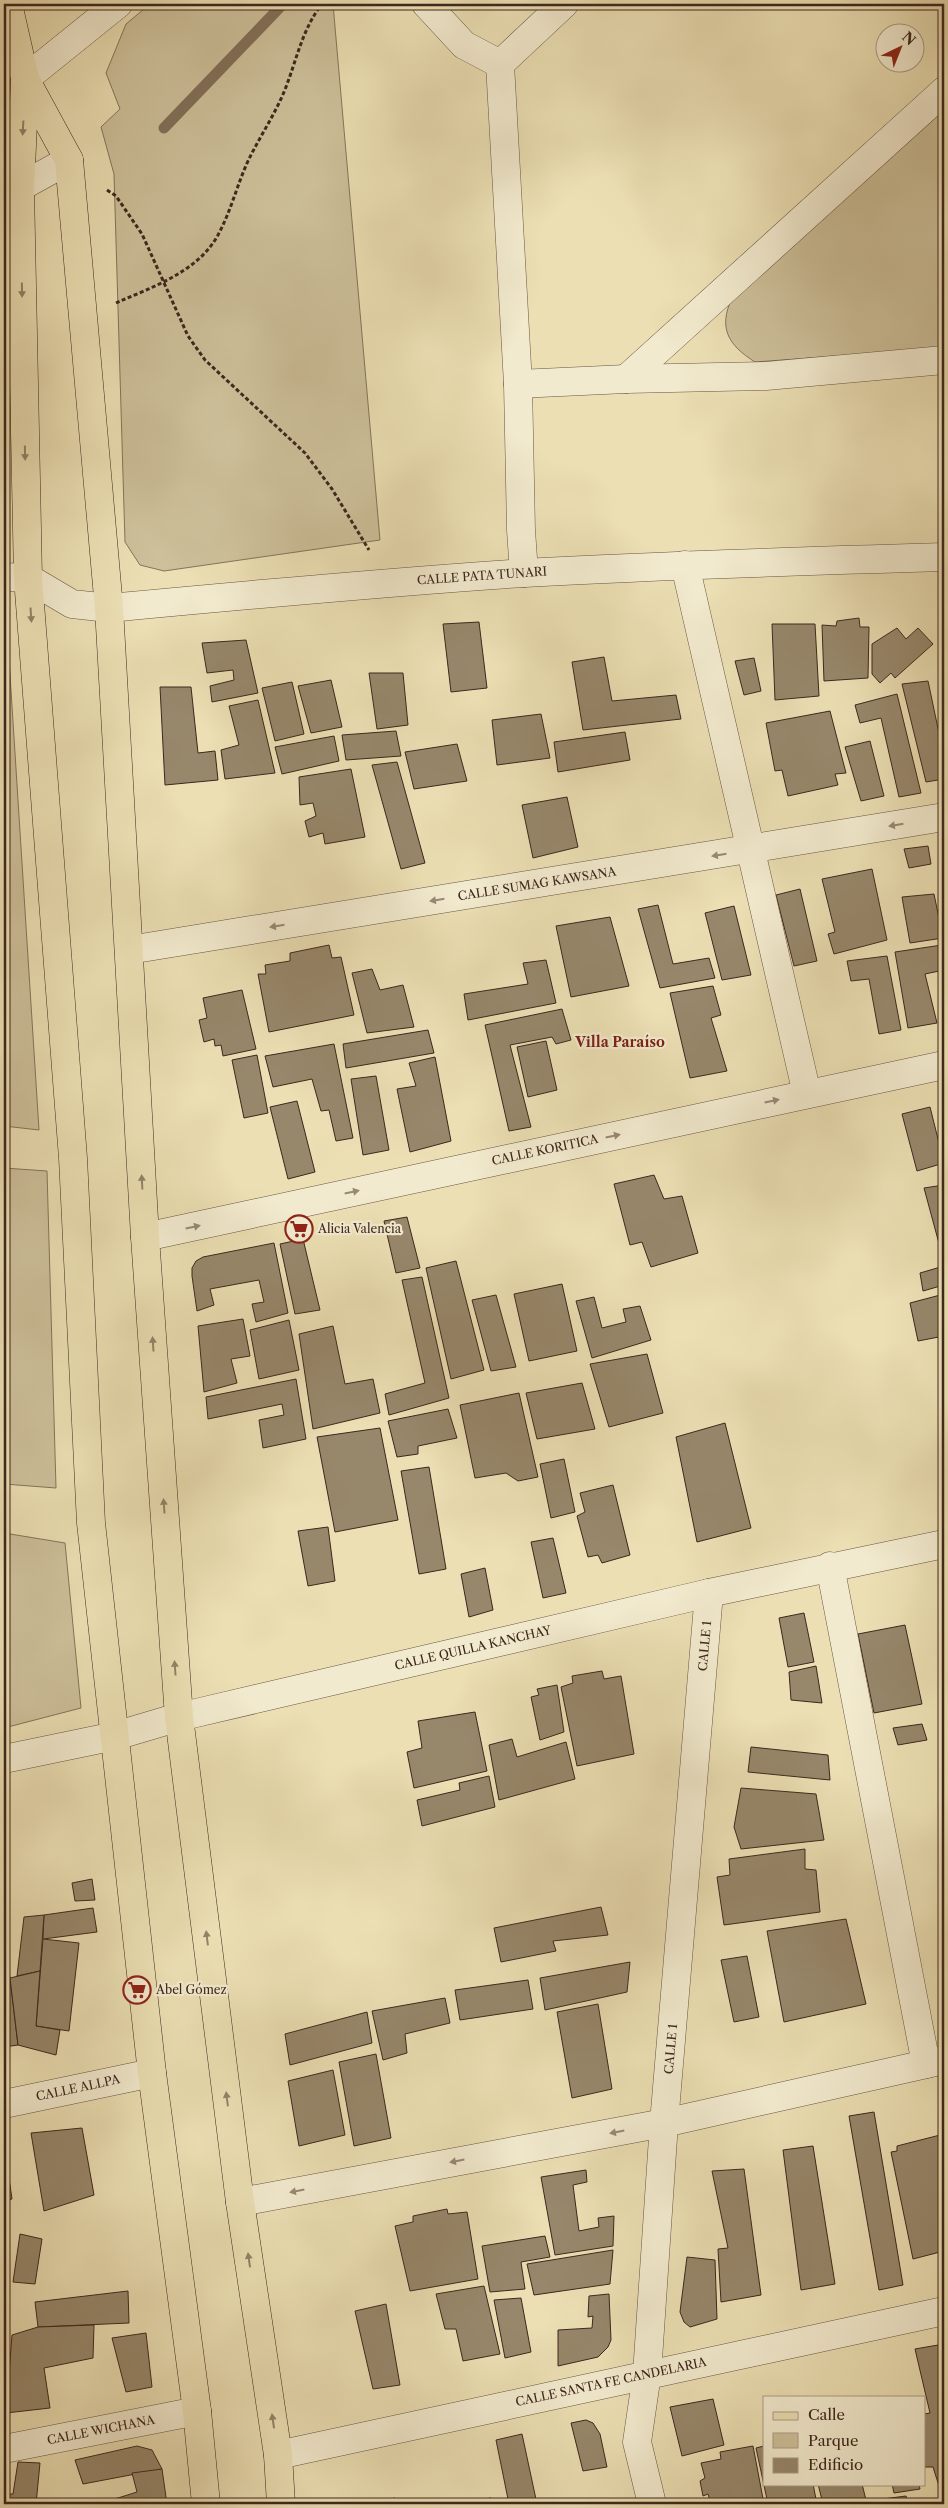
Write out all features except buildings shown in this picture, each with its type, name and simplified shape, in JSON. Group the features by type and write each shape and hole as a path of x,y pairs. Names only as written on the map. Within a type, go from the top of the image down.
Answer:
{"main road":[{"path":"8,4 25,79 69,160 109,608 145,1237 179,1717 240,2202 278,2455 282,2504"},
{"path":"25,79 12,192 16,578 73,1158 91,1524 152,2073 197,2411 206,2504"}],"street":[{"path":"25,79 118,4"},
{"path":"426,4 464,45 500,64"},
{"path":"500,64 564,4"},
{"path":"500,64 518,384 521,530 524,573"},
{"path":"626,378 944,92"},
{"path":"12,192 69,160"},
{"path":"518,384 626,378 766,376 944,360"},
{"name":"CALLE PATA TUNARI","path":"16,578 72,604 109,608 409,581 524,573 685,564 944,556"},
{"path":"685,564 807,1094"},
{"name":"CALLE SUMAG KAWSANA","path":"129,950 944,818"},
{"name":"CALLE KORITICA","path":"145,1237 944,1065"},
{"name":"CALLE QUILLA KANCHAY","path":"4,1759 114,1736 179,1717 709,1593 830,1566 944,1544"},
{"path":"240,2202 664,2123 935,2062 830,1566"},
{"name":"CALLE 1","path":"652,2504 637,2442 647,2374 664,2123 709,1593"},
{"name":"CALLE ALLPA","path":"4,2104 152,2073"},
{"name":"CALLE SANTA FE CANDELARIA","path":"278,2455 944,2311"},
{"name":"CALLE WICHANA","path":"4,2450 197,2411"}],"path":[{"path":"84,318 173,277 201,256 217,237 232,206 248,161 280,101 310,19 322,4"},
{"path":"69,160 116,196 142,234 188,336 205,360 304,452 332,489 366,547 409,581"}],"green space":[{"path":"150,4 333,4 380,540 164,571 140,565 125,542 114,174 101,127 120,109 106,73 126,24"},
{"path":"944,108 944,348 755,362 746,356 732,342 726,327 726,318 732,298"},
{"path":"5,596 39,1130 4,1126"},
{"path":"4,1168 47,1171 56,1488 4,1484"},
{"path":"4,1533 65,1543 81,1708 4,1728"}],"waterway":[{"path":"164,128 283,4"}],"place":[{"name":"Alicia Valencia","path":"299,1229"},
{"name":"Abel Gómez","path":"137,1990"}],"district":[{"name":"Villa Paraíso","path":"620,1042"}]}
